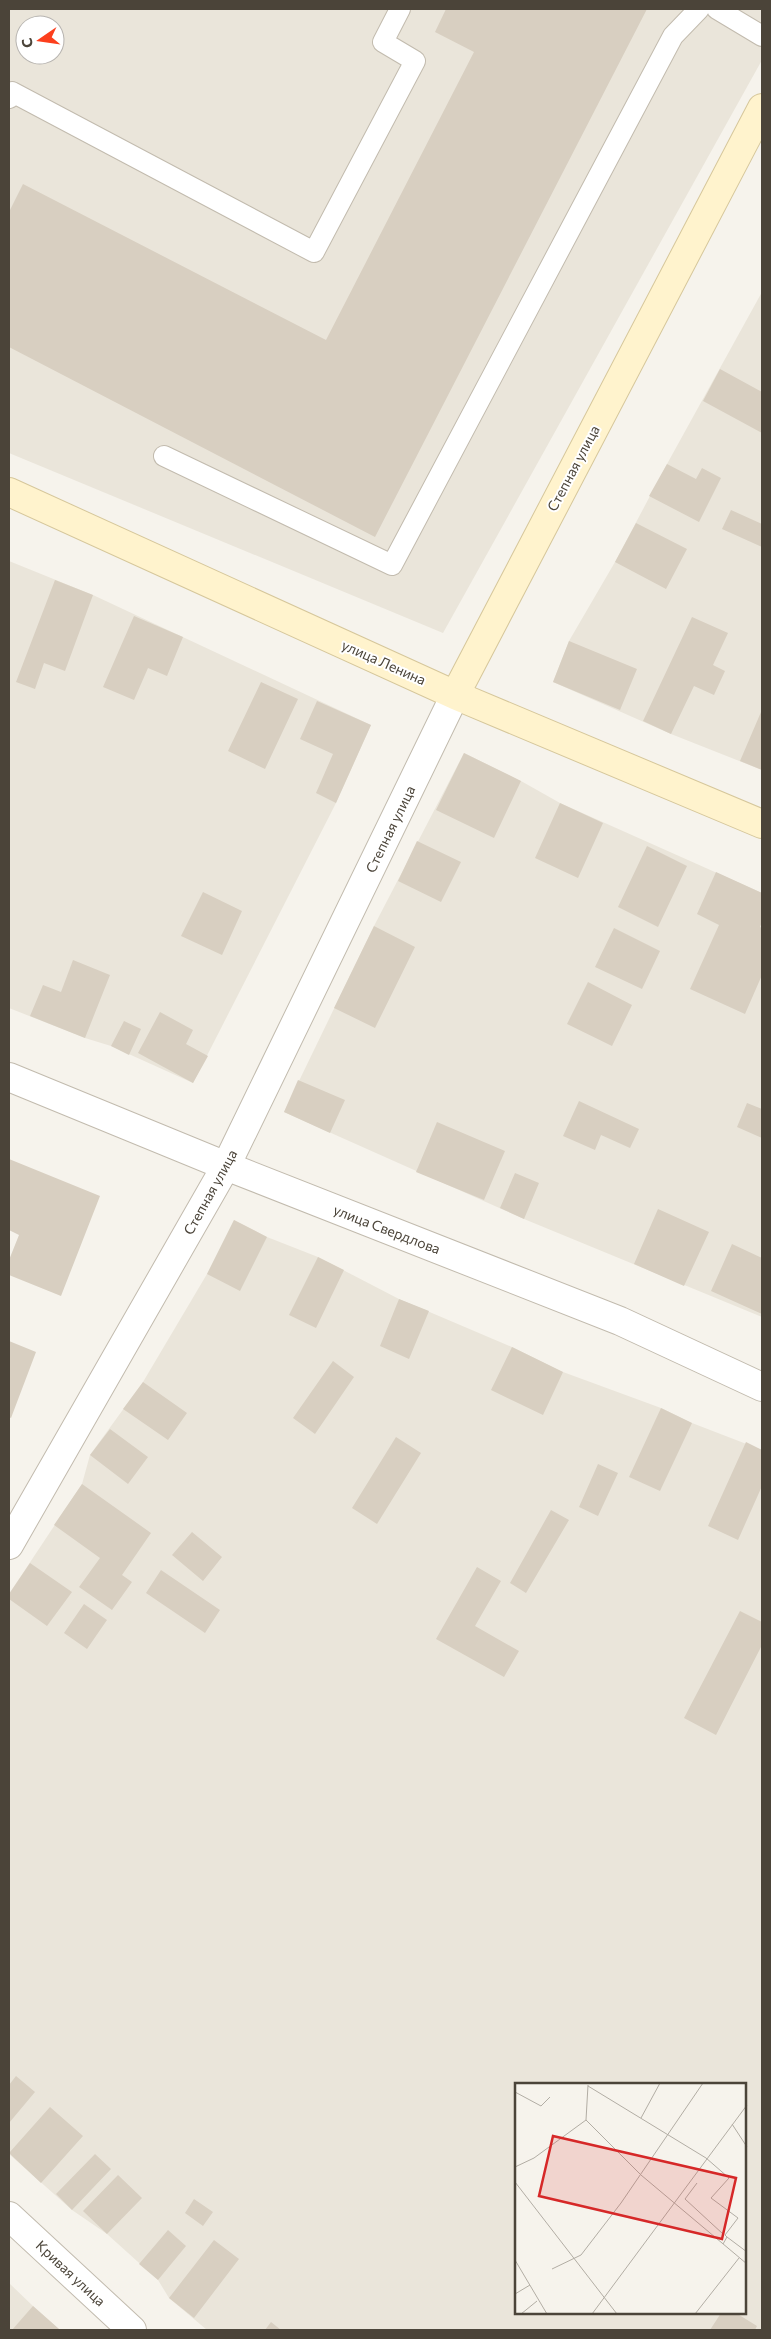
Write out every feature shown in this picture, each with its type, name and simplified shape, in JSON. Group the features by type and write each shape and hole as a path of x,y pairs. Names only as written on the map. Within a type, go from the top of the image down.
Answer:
{"street":[{"name":"Степная улица","path":"9,1545 226,1166 455,695 762,108"},
{"name":"улица Ленина","path":"9,492 455,695 762,824"},
{"name":"улица Свердлова","path":"9,1077 226,1166 620,1321 762,1387"},
{"name":"Кривая улица","path":"9,2216 132,2330"}],"lane":[{"path":"9,98 12,92 314,252 415,61 383,42 400,9"},
{"path":"164,456 392,565 673,36 699,9"},
{"path":"717,9 762,36"}],"shaded area":[{"path":"9,9 762,9 762,60 443,633 9,453"},
{"path":"762,292 762,770 671,734 553,682 569,641 615,562"},
{"path":"9,561 93,595 371,725 336,803 193,1083 111,1046 85,1038 9,1008"},
{"path":"464,753 560,803 762,893 762,1317 524,1219 284,1112 374,926"},
{"path":"234,1220 267,1237 318,1257 399,1299 512,1347 563,1372 661,1408 692,1423 762,1450 762,2330 207,2330 169,2298 158,2280 107,2234 72,2210 9,2154 9,1594 82,1484 90,1455 143,1382 207,1274"},
{"path":"9,2283 33,2306 60,2330 9,2330"}],"building":[{"path":"446,9 647,9 375,537 9,347 9,212 23,184 326,340 474,52 435,32"},
{"path":"720,369 762,392 762,433 703,401"},
{"path":"667,464 696,479 702,468 721,478 699,522 649,496"},
{"path":"731,510 762,524 762,547 722,529"},
{"path":"636,523 687,549 666,589 615,562"},
{"path":"55,580 93,595 65,671 44,663 35,689 16,682"},
{"path":"134,616 183,637 167,676 148,668 134,700 103,687"},
{"path":"692,617 728,633 713,665 725,671 714,695 694,686 671,734 643,721"},
{"path":"569,641 637,669 620,710 553,682"},
{"path":"261,682 298,699 265,769 228,751"},
{"path":"317,701 371,725 336,803 316,793 333,754 300,739"},
{"path":"762,713 762,770 740,761"},
{"path":"464,753 521,781 494,838 436,810"},
{"path":"560,803 603,823 578,878 535,858"},
{"path":"417,841 461,862 441,902 398,881"},
{"path":"647,846 687,866 658,927 618,907"},
{"path":"716,872 762,893 762,922 760,927 762,928 762,975 745,1014 690,989 719,925 697,914"},
{"path":"203,892 242,911 222,955 181,936"},
{"path":"374,926 415,947 375,1028 334,1008"},
{"path":"614,928 660,951 642,989 595,967"},
{"path":"73,960 110,975 85,1038 30,1016 43,985 61,992"},
{"path":"588,982 632,1005 612,1046 567,1024"},
{"path":"160,1012 193,1030 186,1044 208,1056 193,1083 138,1053"},
{"path":"124,1021 141,1029 129,1055 111,1046"},
{"path":"298,1080 345,1100 330,1133 284,1112"},
{"path":"579,1101 639,1129 630,1148 601,1135 595,1150 563,1136"},
{"path":"747,1103 762,1109 762,1138 737,1127"},
{"path":"437,1122 505,1151 484,1200 416,1172"},
{"path":"9,1159 100,1196 61,1296 9,1275 9,1260 19,1235 9,1230"},
{"path":"515,1173 539,1183 524,1219 500,1208"},
{"path":"658,1209 709,1232 684,1286 634,1264"},
{"path":"234,1220 267,1237 240,1291 207,1274"},
{"path":"732,1244 762,1258 762,1314 711,1291"},
{"path":"318,1257 344,1270 316,1328 289,1315"},
{"path":"399,1299 429,1311 409,1359 380,1346"},
{"path":"9,1341 36,1352 11,1418 9,1417"},
{"path":"512,1347 563,1372 543,1415 491,1390"},
{"path":"333,1361 354,1377 315,1434 293,1418"},
{"path":"143,1382 187,1413 168,1440 123,1409"},
{"path":"661,1408 692,1423 660,1491 629,1477"},
{"path":"110,1429 148,1457 128,1484 90,1455"},
{"path":"396,1437 421,1453 377,1524 352,1508"},
{"path":"746,1442 762,1450 762,1486 738,1540 708,1526"},
{"path":"598,1464 618,1473 598,1516 579,1507"},
{"path":"82,1484 151,1533 122,1575 132,1582 112,1610 79,1587 100,1558 54,1525"},
{"path":"551,1510 569,1520 526,1593 510,1583"},
{"path":"192,1532 222,1557 203,1581 172,1555"},
{"path":"30,1563 72,1592 47,1626 9,1599 9,1594"},
{"path":"477,1567 501,1581 475,1626 519,1651 504,1677 436,1639"},
{"path":"161,1570 220,1610 205,1633 146,1593"},
{"path":"84,1604 107,1620 87,1649 64,1633"},
{"path":"740,1611 762,1622 762,1645 716,1735 684,1718"},
{"path":"16,2076 35,2092 9,2123 9,2085"},
{"path":"50,2107 83,2136 41,2183 9,2153"},
{"path":"95,2154 111,2169 72,2210 56,2194"},
{"path":"118,2175 142,2198 107,2234 83,2211"},
{"path":"194,2199 213,2212 203,2226 185,2213"},
{"path":"168,2230 186,2246 158,2280 139,2264"},
{"path":"214,2240 239,2259 194,2318 169,2298"},
{"path":"33,2306 59,2329 12,2330"},
{"path":"720,2314 738,2314 757,2326 755,2330 710,2330"},
{"path":"271,2322 281,2330 265,2330"}]}
